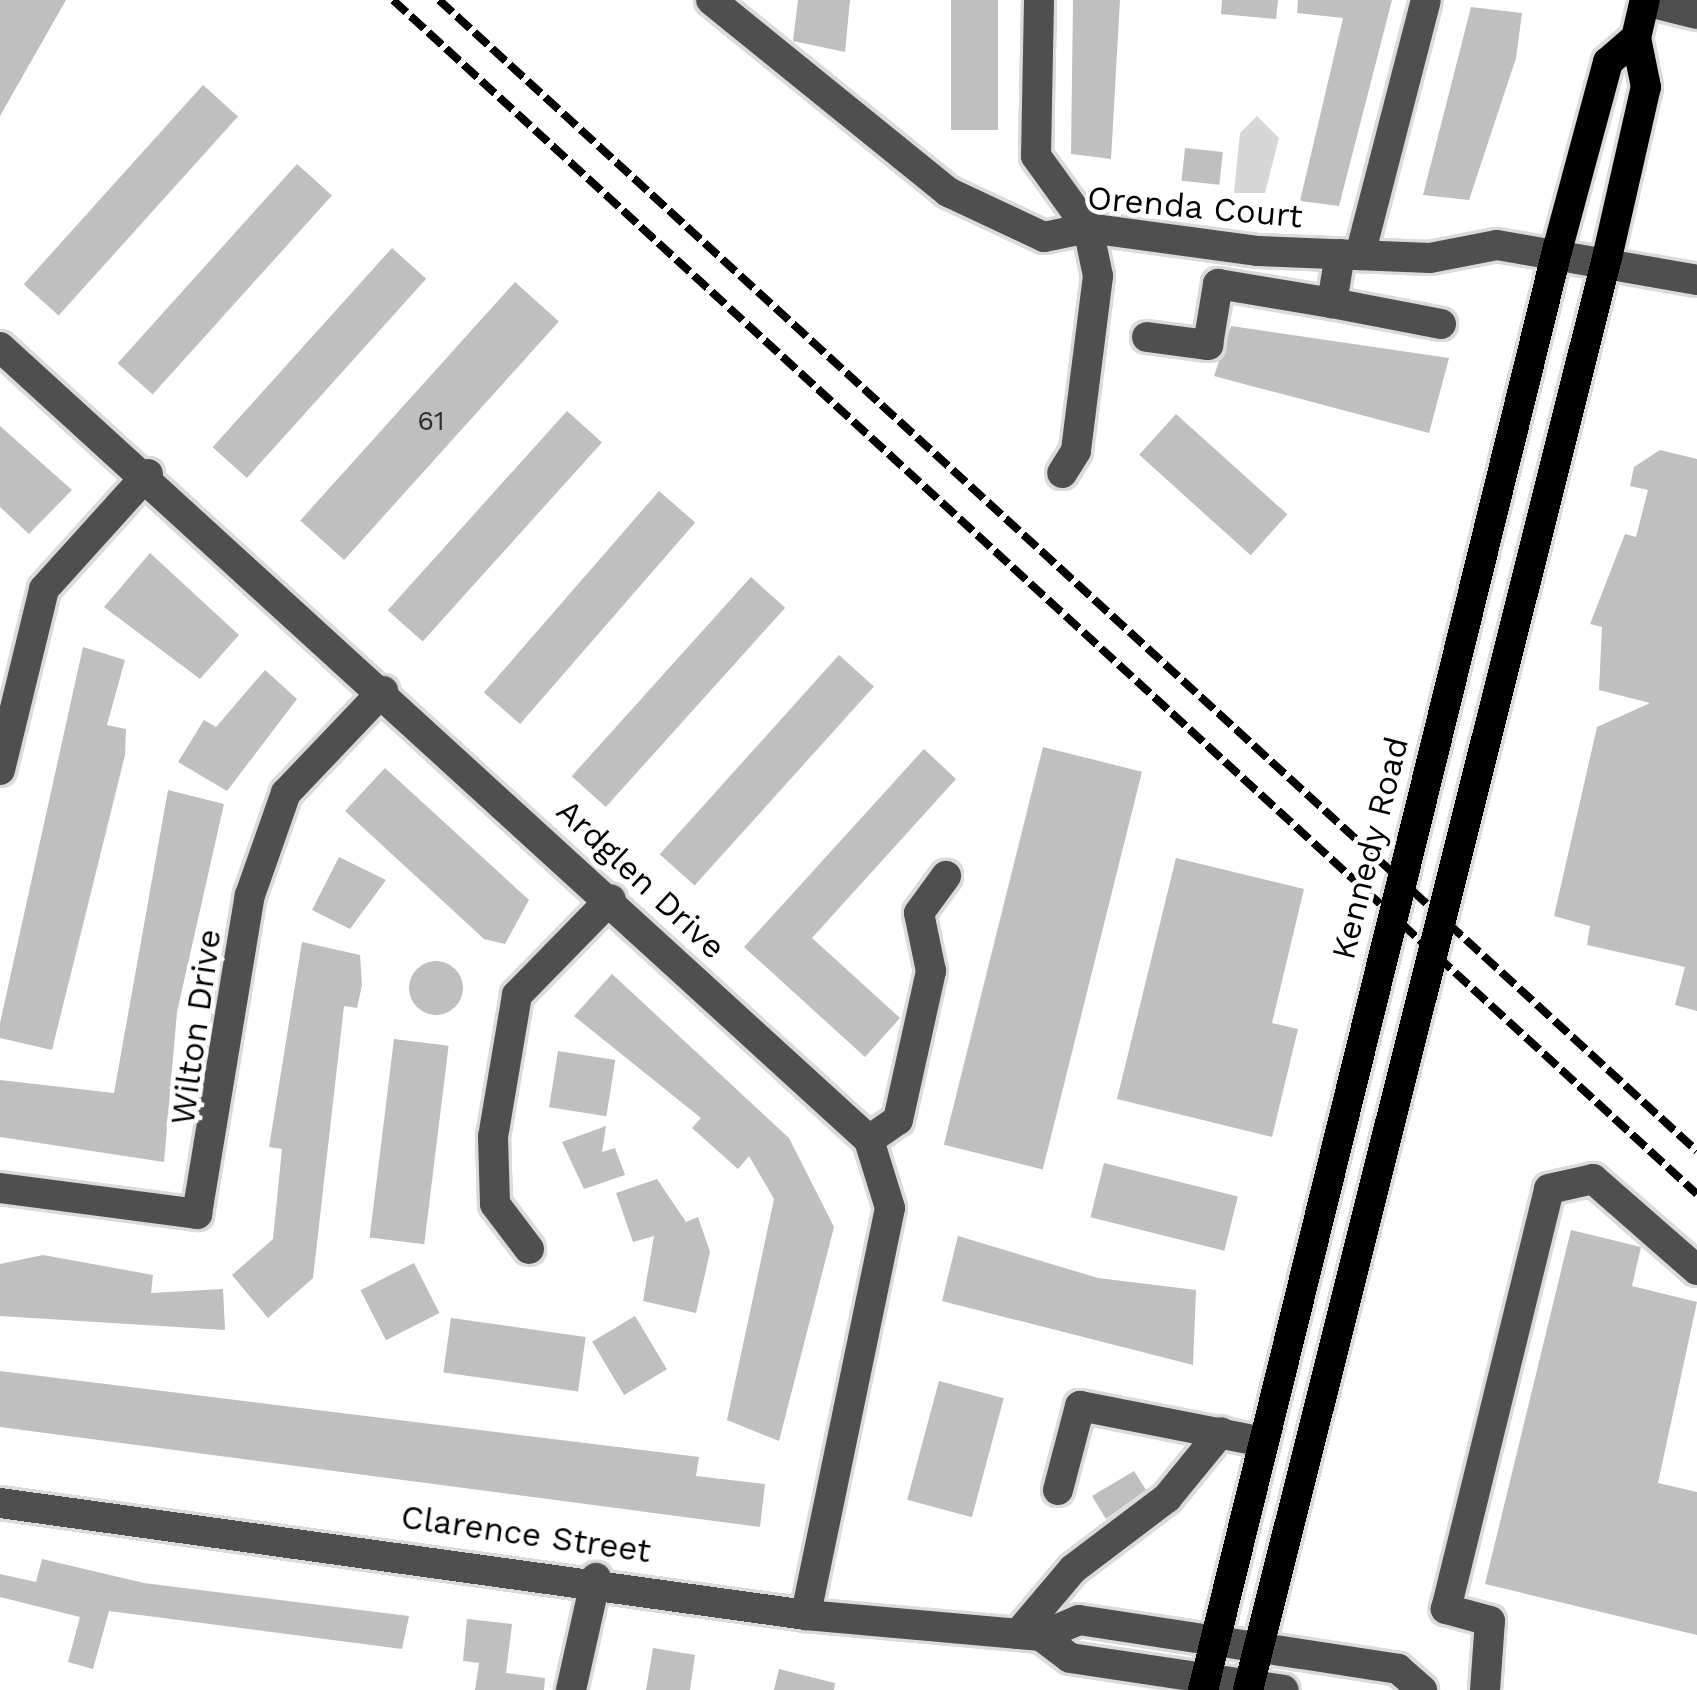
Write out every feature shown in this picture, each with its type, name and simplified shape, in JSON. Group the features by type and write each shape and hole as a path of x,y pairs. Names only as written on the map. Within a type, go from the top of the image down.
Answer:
{"main road":[{"name":"Kennedy Road","path":"1249,1687 1607,258 1646,87 1636,38 1645,0"},
{"name":"Kennedy Road","path":"1204,1684 1557,251 1608,62 1636,38"}],"street":[{"name":"Orenda Court","path":"710,0 859,128 994,223 1044,237 1088,228 1223,247 1350,255 1557,251 1697,280"},
{"path":"1039,0 1036,156 1088,228 1098,276 1076,451 1062,473"},
{"path":"1333,303 1426,0"},
{"path":"1645,0 1697,14"},
{"path":"1147,337 1208,345 1223,247"},
{"path":"1218,284 1442,324"},
{"name":"Ardglen Drive","path":"0,346 148,474 869,1140 890,1208 806,1615"},
{"path":"0,770 44,589 148,474"},
{"name":"Wilton Drive","path":"0,1188 197,1214 250,895 279,813 383,691"},
{"path":"869,1140 898,1120 931,971 919,913 946,876"},
{"path":"529,1250 495,1204 493,1137 517,995 611,899"},
{"path":"1485,1690 1490,1621 1445,1609 1549,1189 1593,1180 1697,1270"},
{"path":"1058,1490 1080,1406 1263,1442"},
{"path":"1030,1635 1072,1569 1167,1498 1221,1432"},
{"name":"Clarence Street","path":"0,1503 596,1578 806,1615 1030,1635 1079,1621 1398,1669 1423,1690"},
{"path":"571,1690 596,1578"},
{"name":"Clarence Street","path":"1030,1635 1070,1658 1204,1684 1284,1690"}],"shaded area":[{"path":"1257,116 1279,138 1265,193 1234,193 1240,133"}],"building":[{"path":"0,0 66,0 0,116"},
{"path":"798,0 850,0 845,52 793,41"},
{"path":"951,0 998,0 998,130 951,130"},
{"path":"1073,0 1120,0 1111,159 1071,154"},
{"path":"1222,0 1278,0 1276,19 1221,14"},
{"path":"1298,0 1392,0 1339,206 1300,201 1343,18 1297,13"},
{"path":"1471,7 1522,13 1516,58 1469,200 1423,195"},
{"path":"203,85 238,116 59,316 24,284"},
{"path":"1185,148 1223,152 1219,185 1182,181"},
{"path":"297,164 332,195 153,395 118,363"},
{"path":"392,248 426,279 247,478 213,447"},
{"path":"515,282 559,321 344,560 300,521"},
{"path":"1231,326 1449,358 1429,433 1214,376"},
{"path":"567,411 602,442 423,642 388,610"},
{"path":"1176,414 1287,514 1251,555 1139,455"},
{"path":"0,426 72,490 29,534 0,507"},
{"path":"1660,450 1697,459 1697,1011 1675,1005 1685,967 1587,945 1590,926 1554,916 1597,727 1650,703 1599,690 1602,627 1590,624 1625,534 1636,537 1648,490 1630,486 1634,467"},
{"path":"659,491 695,522 520,724 484,693"},
{"path":"150,553 239,635 200,679 104,607"},
{"path":"751,577 785,608 606,807 572,776"},
{"path":"83,647 125,660 107,725 126,729 125,755 52,1050 0,1038 0,1023"},
{"path":"839,655 874,686 695,886 660,854"},
{"path":"265,670 297,699 227,791 178,762 204,720 216,727"},
{"path":"1043,747 1142,772 1043,1169 944,1145"},
{"path":"924,749 956,779 812,938 900,1018 865,1057 744,947"},
{"path":"385,768 529,900 505,944 484,939 345,811"},
{"path":"168,790 224,804 177,1012 164,1162 0,1137 0,1080 114,1093"},
{"path":"339,857 386,880 350,929 312,910"},
{"path":"1176,858 1304,889 1272,1023 1298,1029 1272,1137 1117,1099"},
{"path":"302,942 360,955 362,985 357,1008 344,1006 313,1278 268,1318 232,1275 273,1239 282,1149 269,1147"},
{"path":"436,961 455,969 463,988 455,1007 436,1015 417,1007 409,988 417,969"},
{"path":"612,974 789,1138 834,1227 779,1441 727,1420 774,1199 749,1156 738,1169 692,1128 701,1118 574,1016"},
{"path":"394,1039 449,1046 424,1244 370,1238"},
{"path":"558,1051 615,1060 606,1116 549,1107"},
{"path":"606,1126 602,1152 615,1148 625,1175 584,1189 562,1142"},
{"path":"1104,1163 1238,1196 1224,1251 1090,1217"},
{"path":"657,1179 686,1222 698,1217 710,1252 696,1313 643,1301 654,1236 633,1242 616,1193"},
{"path":"1571,1230 1641,1247 1632,1286 1697,1302 1658,1483 1697,1492 1697,1635 1485,1584"},
{"path":"958,1236 1098,1278 1196,1290 1193,1365 942,1301"},
{"path":"43,1255 153,1275 151,1293 223,1289 225,1330 0,1316 0,1264"},
{"path":"414,1263 439,1313 386,1340 361,1290"},
{"path":"635,1316 667,1369 624,1395 592,1342"},
{"path":"451,1318 586,1337 578,1391 443,1372"},
{"path":"0,1371 699,1457 696,1476 765,1484 760,1527 0,1427"},
{"path":"939,1381 1004,1398 972,1517 907,1500"},
{"path":"1134,1471 1146,1490 1106,1519 1092,1496"},
{"path":"42,1559 144,1583 409,1616 402,1649 109,1611 93,1669 68,1662 80,1617 0,1597 0,1574 36,1582"},
{"path":"467,1619 512,1624 506,1673 545,1678 544,1690 475,1690 479,1663 463,1661"},
{"path":"653,1648 695,1655 690,1690 646,1690"},
{"path":"779,1669 835,1683 834,1690 774,1690"}],"railway":[{"path":"393,0 1697,1194"},
{"path":"439,0 1697,1151"}]}
